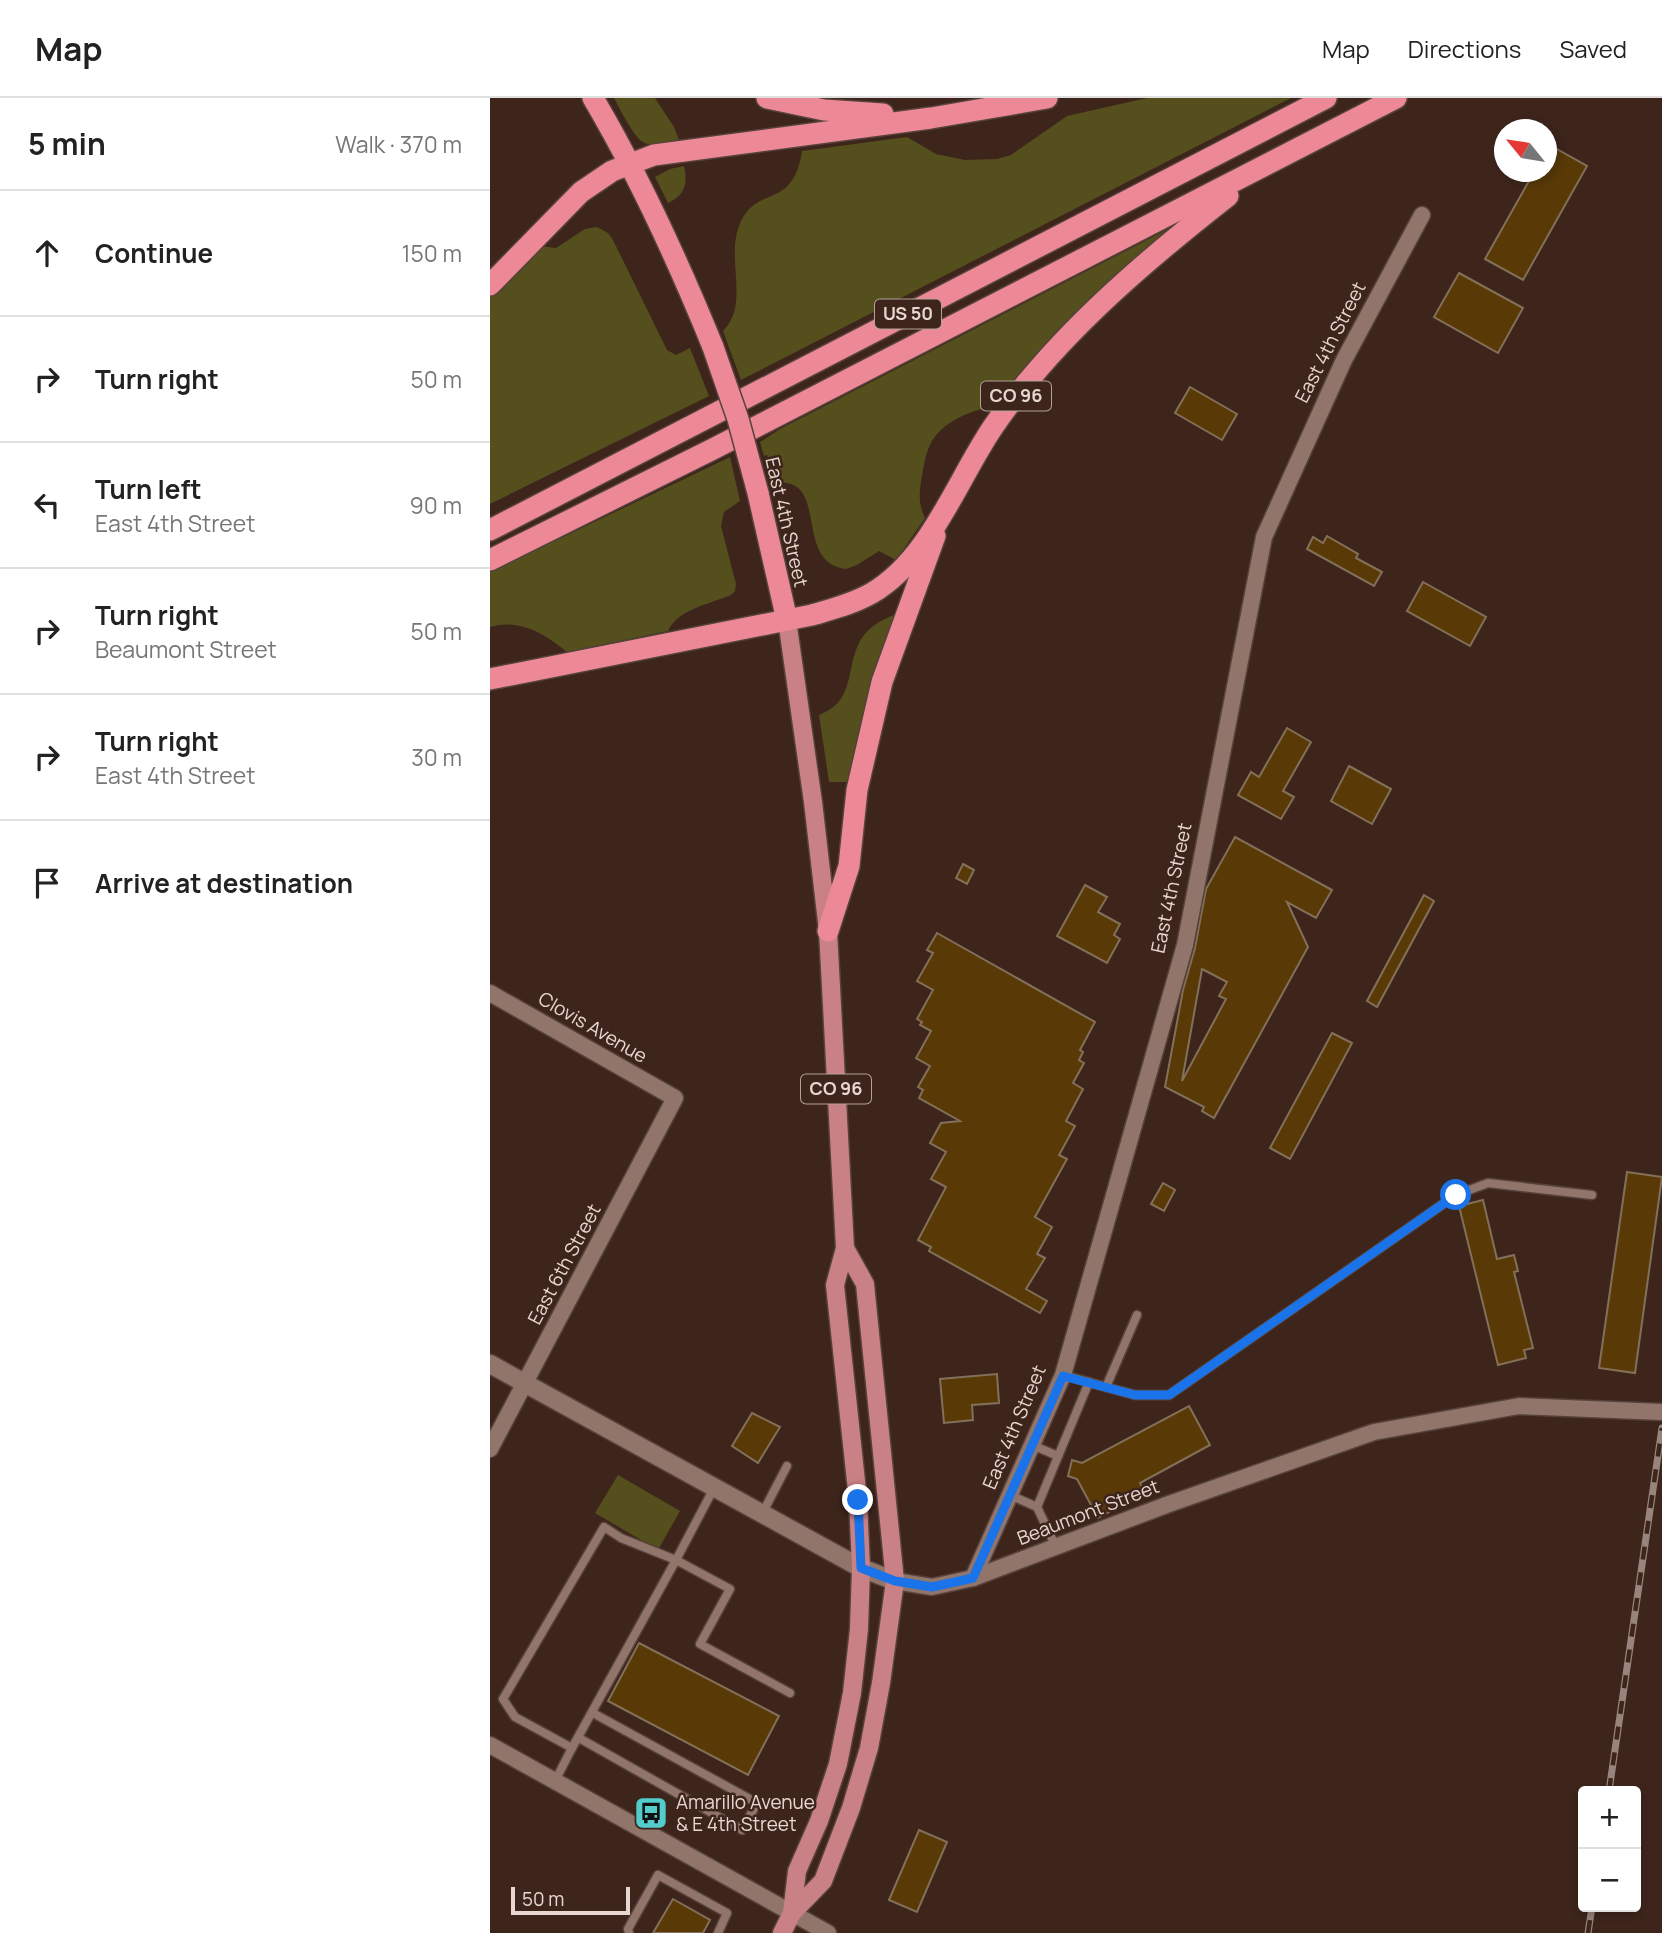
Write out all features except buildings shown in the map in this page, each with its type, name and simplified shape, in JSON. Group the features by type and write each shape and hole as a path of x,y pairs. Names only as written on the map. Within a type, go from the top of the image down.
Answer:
{"highway":[{"name":"East 4th Street","path":"593,98 631,163 686,281 713,347 738,419 787,620"},
{"path":"767,98 824,110 931,118"},
{"path":"490,285 581,192 600,178 653,155 931,118 1047,98"},
{"name":"US 50","path":"490,530 1326,98"},
{"name":"US 50","path":"490,560 750,430 1396,98"},
{"name":"CO 96","path":"828,931 849,866 857,790 882,682 923,573 941,514 993,427 1029,380 1066,339 1174,239 1269,165"},
{"path":"490,679 787,620 837,607 872,593 900,570 919,548 941,514"}],"main road":[{"name":"East 4th Street","path":"787,620 828,931 845,1248 835,1285 858,1500 861,1568 859,1629 852,1693 838,1764 819,1821 797,1871 792,1913"},
{"name":"East 4th Street","path":"782,1933 792,1913 822,1881 851,1808 869,1748 895,1581 865,1284 845,1248"}],"street":[{"name":"East 4th Street","path":"973,1578 1063,1376 1185,945 1265,537 1344,360 1422,215"},
{"name":"Clovis Avenue","path":"490,993 675,1098"},
{"name":"East 6th Street","path":"490,1449 675,1098"},
{"name":"Beaumont Street","path":"490,1364 861,1568 895,1581 932,1587 973,1578 1169,1504 1374,1432 1519,1406 1662,1412"},
{"path":"490,1745 828,1933"}],"lane":[{"path":"1063,1376 1135,1395 1169,1395 1456,1195 1488,1183 1592,1195"},
{"path":"1106,1387 1137,1315"},
{"path":"1037,1507 1090,1382"},
{"path":"1032,1445 1058,1456"},
{"path":"762,1514 787,1466"},
{"path":"555,1781 714,1488"},
{"path":"1010,1495 1037,1507 1056,1547"},
{"path":"572,1748 515,1717 503,1699 604,1527 621,1538 676,1560 730,1589 700,1644 790,1693"},
{"path":"579,1738 742,1830 757,1803 593,1713"},
{"path":"629,1933 628,1929 658,1875 727,1913 718,1933"}],"shaded area":[{"path":"614,98 655,98 674,127 679,140 662,144 641,141"},
{"path":"1147,98 1291,98 741,380 723,331 731,320 737,295 735,253 739,226 754,205 791,182 802,151 907,137 936,154 965,160 997,159 1011,155 1067,116"},
{"path":"684,166 686,178 682,193 668,203 655,177 670,169"},
{"path":"1178,224 1014,381 993,407 957,419 935,437 926,457 920,488 920,503 925,518 896,560 879,551 846,569 832,565 823,557 817,546 804,495 794,485 775,481 760,442 780,429"},
{"path":"597,227 608,233 613,240 667,350 676,355 690,348 709,396 490,504 490,296 539,246 556,248 585,229"},
{"path":"730,457 740,501 724,512 721,526 736,584 731,595 687,612 679,617 668,631 567,652 532,629 512,625 490,627 490,572"},
{"path":"896,614 852,782 829,782 819,715 830,709 844,694 854,655 865,634 879,622"},
{"path":"618,1475 680,1511 658,1550 595,1513"}],"railway":[{"path":"1610,1786 1662,1428"},
{"path":"1588,1933 1591,1912"}],"place":[{"name":"Amarillo Avenue & E 4th Street","path":"651,1813"}],"route":[{"path":"858,1500 861,1568 895,1581 932,1587 973,1578 1063,1376 1135,1395 1169,1395 1456,1195"}]}
